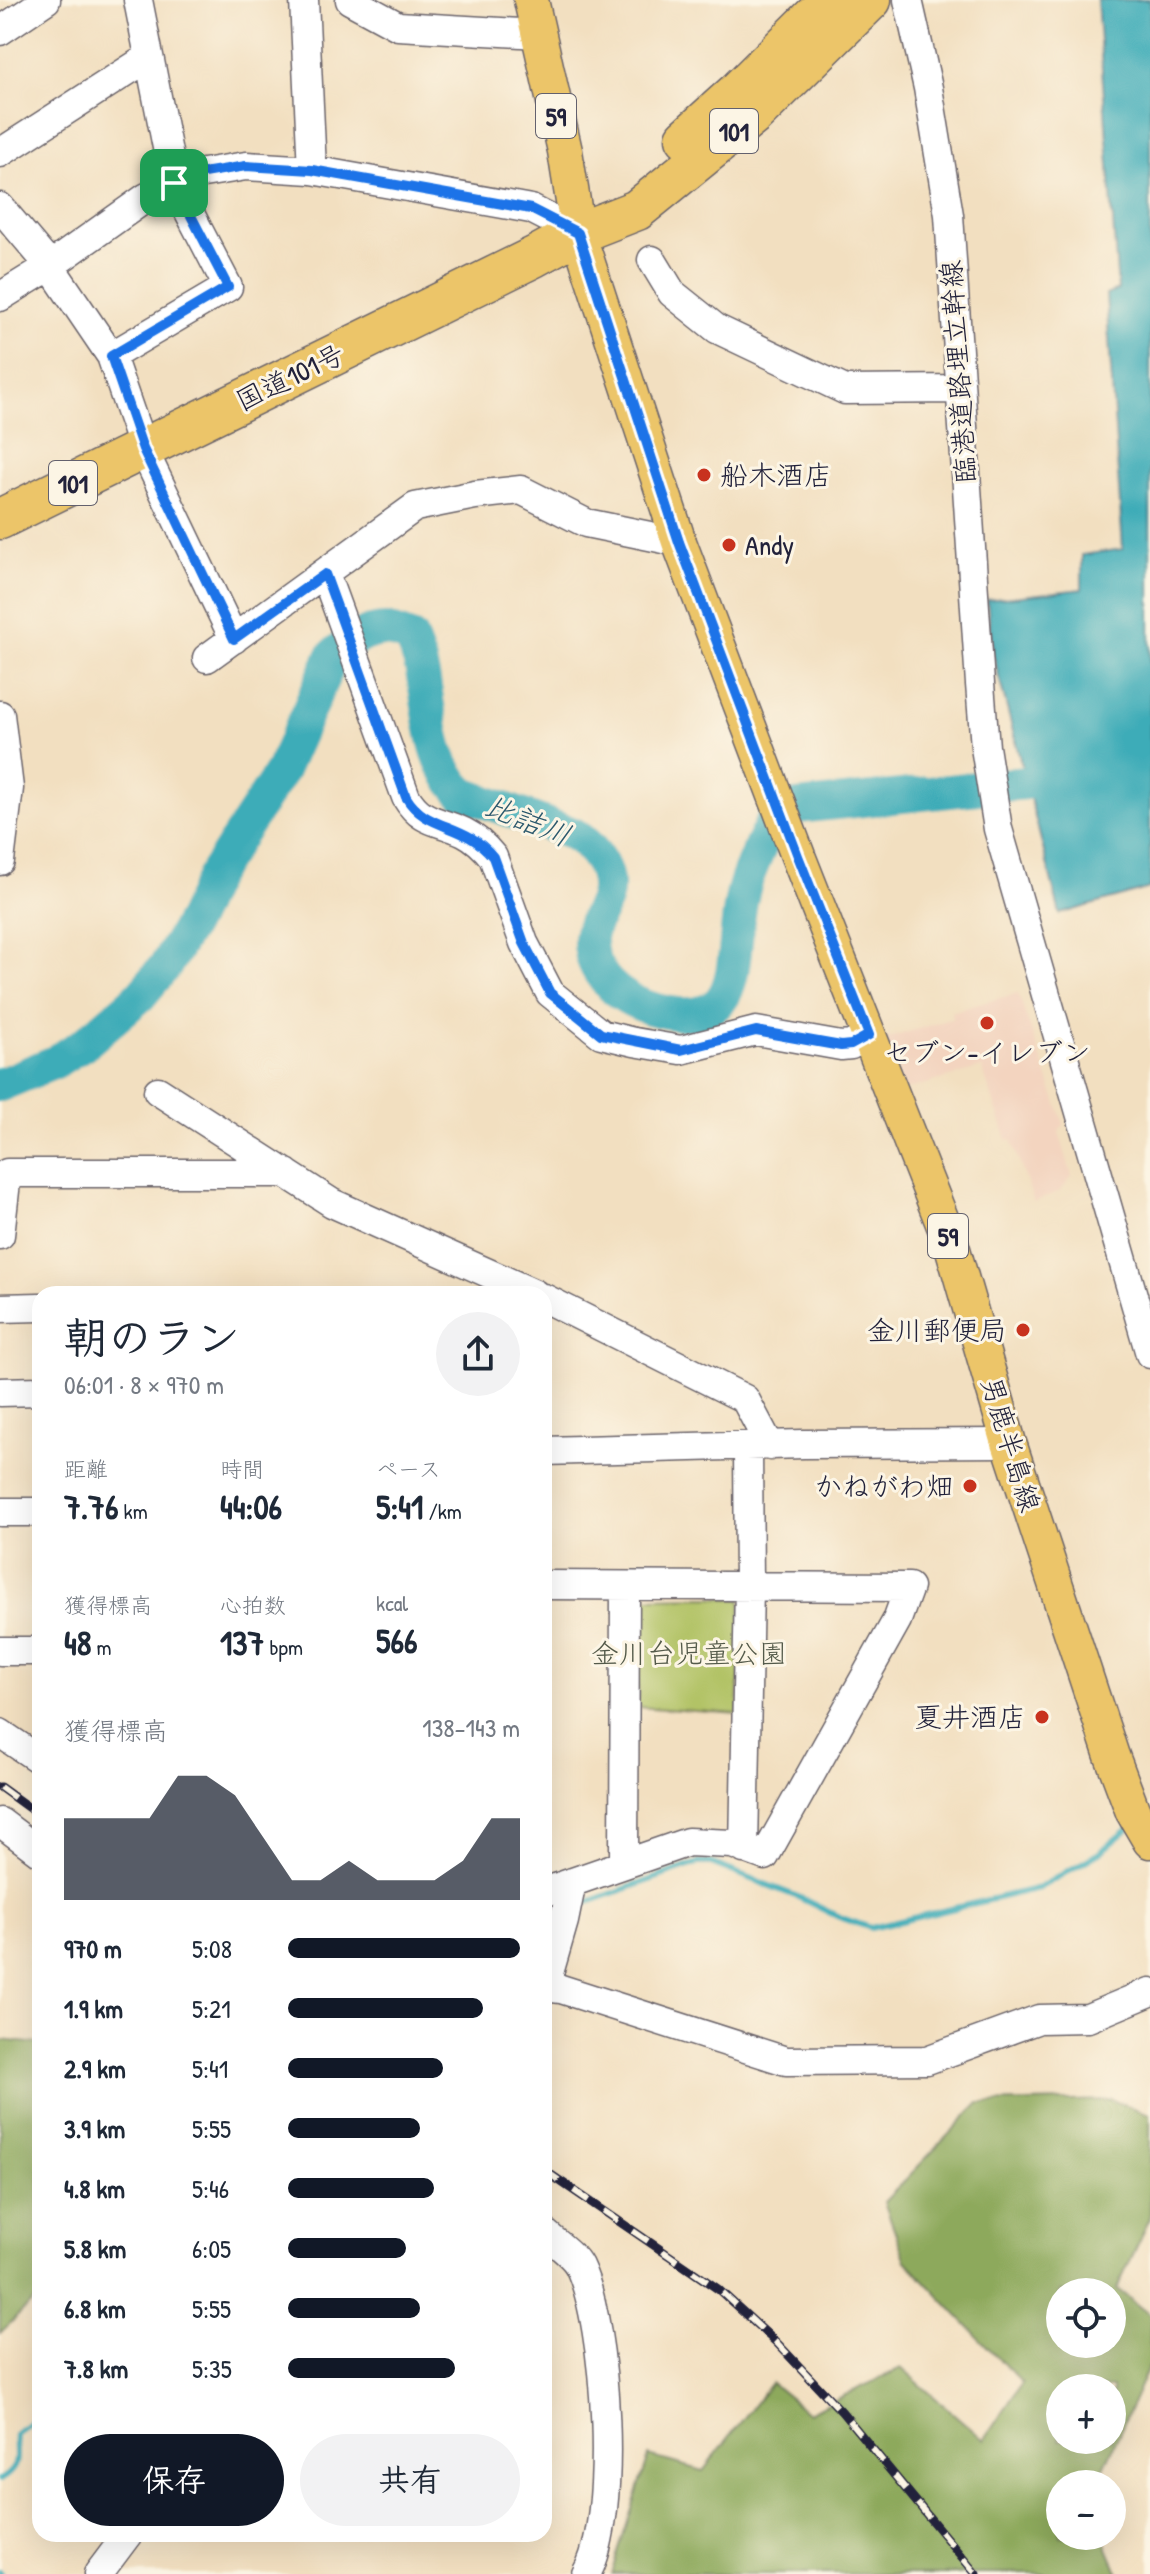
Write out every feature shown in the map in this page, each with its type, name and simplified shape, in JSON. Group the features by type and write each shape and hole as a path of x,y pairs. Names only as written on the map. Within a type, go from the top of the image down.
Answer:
{"highway":[{"name":"国道101号","path":"578,233 737,92 830,0"},
{"name":"国道101号","path":"1,523 578,233 637,210 754,115 871,0"}],"main road":[{"name":"男鹿半島線","path":"531,0 565,151 578,233 679,542 798,856 952,1246 1009,1443 1112,1756 1142,1828"}],"street":[{"path":"0,31 46,0"},
{"path":"111,356 228,287 174,183 138,0"},
{"path":"304,0 312,170"},
{"path":"350,0 398,26 538,34"},
{"name":"臨港道路埋立幹線","path":"908,0 928,88 949,215 985,747 998,829 1150,1354"},
{"path":"0,153 149,57"},
{"path":"0,297 50,266 119,215 174,183 191,175 246,166 312,170 531,209 578,233"},
{"path":"0,207 50,266 111,356 143,449 234,639"},
{"path":"652,260 672,293 717,329 845,390 960,389"},
{"path":"207,658 415,507 521,490 586,523 679,542"},
{"path":"325,574 406,797 413,809 423,817 467,833 484,845 493,857 524,943 550,993 601,1034 681,1050 756,1031 841,1046 851,1045 869,1035"},
{"path":"0,715 9,788 0,861"},
{"path":"158,1091 332,1203 517,1286"},
{"path":"0,1235 7,1173 286,1173"},
{"path":"552,1302 745,1399 759,1446 749,1586 744,1849"},
{"path":"0,1308 32,1307"},
{"path":"0,1392 32,1391"},
{"path":"552,1451 1009,1443"},
{"path":"0,1512 32,1512"},
{"path":"552,1585 909,1587 897,1620 765,1856 732,1844 688,1842 552,1889"},
{"path":"624,1864 625,1586"},
{"path":"0,1651 32,1651"},
{"path":"0,1733 32,1755"},
{"path":"0,1822 32,1846"},
{"path":"552,1961 572,1882"},
{"path":"552,1988 786,2061 927,2060 1039,2019 1088,2018 1150,1992"},
{"path":"552,2240 578,2264 598,2327 608,2457 599,2531 592,2565 586,2574"},
{"path":"98,2574 122,2542"}],"shaded area":[{"path":"1018,993 1064,1124 1059,1132 1072,1176 1060,1191 1034,1202 1011,1139 1007,1140 982,1068 905,1090 886,1039 953,1018 951,1012"}],"green space":[{"name":"金川台児童公園","path":"712,1597 741,1600 738,1714 637,1707 641,1598"},
{"path":"0,2040 32,2043 32,2303 0,2333"},
{"path":"1111,2100 1150,2114 1150,2218 1122,2278 1046,2278 1046,2358 1126,2358 1126,2296 1150,2315 1150,2363 1126,2418 1126,2374 1046,2374 1046,2454 1110,2454 1103,2470 1046,2470 1046,2550 1109,2550 1119,2574 611,2574 649,2456 703,2471 771,2383 808,2413 901,2368 984,2440 1022,2383 906,2261 884,2202 979,2103"}],"water":[{"path":"1097,0 1150,0 1150,888 1060,914 993,654 987,600 1082,589 1082,555 1123,549 1106,295 1118,290"}],"waterway":[{"name":"比詰川","path":"0,1085 55,1062 85,1043 140,996 166,965 194,918 213,876 282,770 332,657 370,632 388,630 411,638 421,667 437,751 452,781 464,794 573,834 595,853 607,880 607,890 591,934 591,952 608,983 628,998 650,1008 684,1014 707,1011 721,999 730,982 745,885 774,818 797,807 1025,783"},
{"path":"574,1907 698,1863 711,1863 871,1928 1039,1888 1099,1853 1130,1827"},
{"path":"0,2480 15,2465 16,2434 32,2423"}],"railway":[{"path":"0,1787 32,1810"},
{"path":"552,2175 718,2289 777,2343 842,2412 976,2574"}],"place":[{"name":"船木酒店","path":"704,475"},
{"name":"Andy","path":"729,545"},
{"name":"セブン-イレブン","path":"987,1023"},
{"name":"金川郵便局","path":"1023,1330"},
{"name":"かねがわ畑","path":"970,1486"},
{"name":"夏井酒店","path":"1042,1717"}],"route":[{"path":"246,166 312,170 531,209 578,233 679,542 869,1035 851,1045 841,1046 756,1031 681,1050 601,1034 550,993 524,943 493,857 484,845 467,833 423,817 413,809 325,574 234,639 143,449 111,356 228,287 174,183 191,175 246,166"}]}
